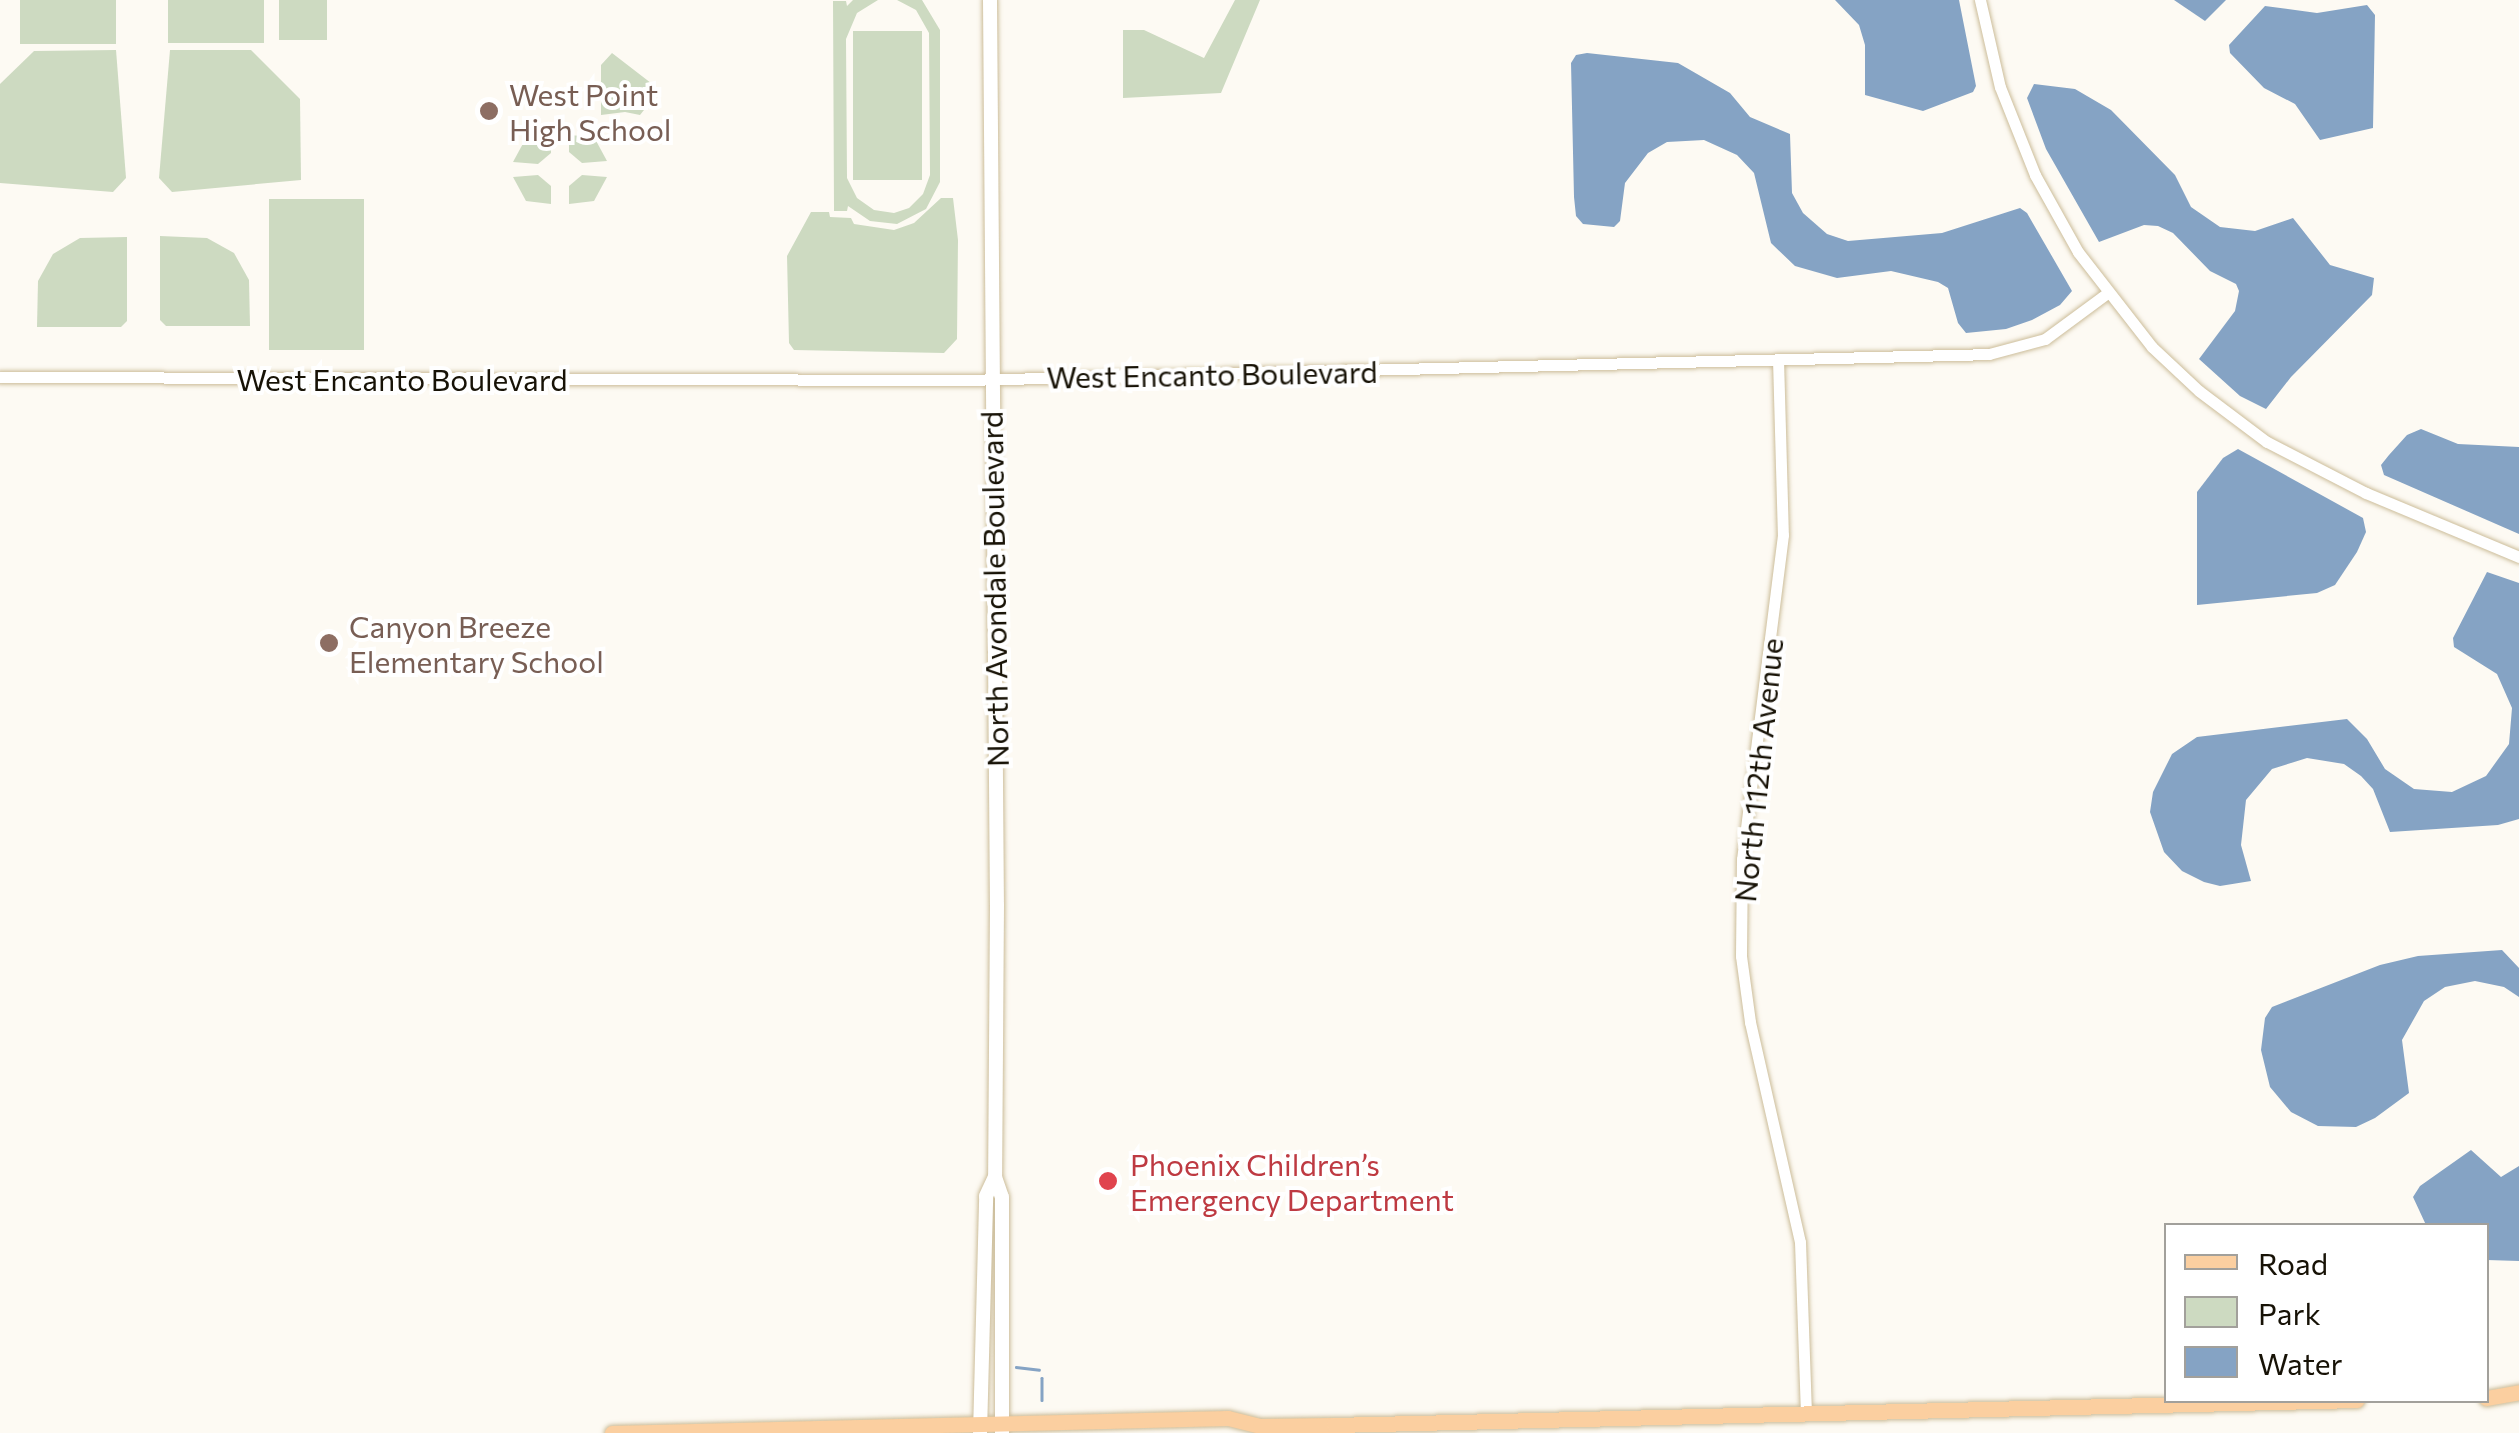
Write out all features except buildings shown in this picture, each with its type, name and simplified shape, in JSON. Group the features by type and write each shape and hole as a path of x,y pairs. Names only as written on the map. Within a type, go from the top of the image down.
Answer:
{"main road":[{"name":"North Avondale Boulevard","path":"980,1428 986,1196 994,1177 998,905 990,0"},
{"name":"North Avondale Boulevard","path":"994,1177 1002,1197 1002,1428"},
{"path":"2489,1398 2515,1398"},
{"path":"612,1433 1002,1428 1228,1418 1252,1429 2240,1403"}],"street":[{"path":"1980,0 2000,87 2034,175 2106,294 2190,382 2266,442 2366,494 2519,557"},
{"name":"West Encanto Boulevard","path":"0,377 991,378 2007,352 2046,338 2106,294"},
{"name":"North 112th Avenue","path":"1778,359 1782,535 1742,859 1741,956 1750,1022 1798,1228 1806,1414"}],"green space":[{"path":"20,0 116,0 116,44 20,44"},
{"path":"168,0 264,0 264,43 168,43"},
{"path":"279,0 327,0 327,40 279,40"},
{"path":"853,0 878,0 857,13 846,39 847,178 857,198 874,210 894,213 909,208 923,194 930,175 929,33 916,10 897,0 922,0 940,30 940,182 926,209 897,224 870,221 848,206 847,211 834,211 833,1 846,1 847,6"},
{"path":"1235,0 1260,0 1221,93 1123,98 1123,30 1144,30 1204,58"},
{"path":"853,31 922,31 922,180 853,180"},
{"path":"116,50 126,178 113,192 0,183 0,84 34,51"},
{"path":"170,50 251,50 300,99 301,180 172,192 159,178"},
{"path":"612,53 660,90 640,115 601,115 601,65"},
{"path":"551,135 551,153 538,164 513,162 526,138"},
{"path":"569,135 594,137 607,161 582,163 569,152"},
{"path":"538,175 551,186 551,204 526,201 513,177"},
{"path":"582,175 607,177 594,201 569,204 569,186"},
{"path":"941,198 953,198 958,240 957,339 944,353 794,350 789,343 787,256 811,212 829,212 830,217 851,218 854,224 894,230 914,223"},
{"path":"269,199 364,199 364,350 269,350"},
{"path":"160,236 207,238 234,253 249,280 250,326 166,326 160,320"},
{"path":"127,237 127,321 121,327 37,327 38,281 53,254 80,238"}],"water":[{"path":"1835,0 1959,0 1976,86 1973,92 1923,111 1865,95 1865,45 1859,25"},
{"path":"2174,0 2226,0 2205,21"},
{"path":"2367,5 2375,15 2373,128 2320,140 2295,104 2264,88 2230,53 2229,45 2265,6 2317,13"},
{"path":"1576,55 1678,63 1730,93 1750,117 1790,134 1792,193 1803,213 1827,234 1848,241 1942,233 2020,208 2027,213 2072,291 2060,305 2032,320 2006,329 1966,333 1958,323 1948,288 1938,282 1891,271 1837,278 1795,266 1771,243 1754,173 1737,155 1704,140 1667,142 1648,153 1625,183 1620,221 1614,227 1583,224 1576,216 1574,197 1571,63"},
{"path":"2034,84 2075,89 2111,110 2175,175 2191,207 2220,227 2255,231 2293,218 2330,265 2374,278 2372,295 2291,377 2266,409 2240,396 2199,359 2235,311 2239,291 2236,284 2210,271 2173,233 2158,226 2144,225 2099,242 2046,149 2027,98"},
{"path":"2421,429 2458,444 2519,447 2519,534 2384,475 2381,465 2389,455 2407,435"},
{"path":"2238,449 2363,518 2366,532 2335,585 2317,593 2197,605 2197,492 2223,458"},
{"path":"2487,572 2519,583 2519,819 2498,825 2390,832 2373,789 2361,776 2344,764 2307,758 2272,769 2246,800 2241,845 2251,881 2220,886 2204,882 2182,871 2164,852 2150,812 2153,792 2172,754 2197,737 2347,719 2367,739 2385,769 2414,789 2452,792 2486,776 2509,744 2512,708 2497,674 2454,647 2453,638"},
{"path":"2502,950 2519,968 2519,997 2504,987 2475,981 2445,987 2424,1001 2402,1040 2409,1093 2375,1118 2356,1127 2318,1126 2291,1112 2270,1087 2261,1050 2265,1018 2272,1007 2380,965 2418,956"},
{"path":"2471,1150 2501,1177 2519,1166 2519,1261 2489,1260 2489,1223 2425,1223 2413,1197 2420,1186"}],"waterway":[{"path":"1016,1367 1039,1370"},
{"path":"1042,1378 1042,1400"}],"place":[{"name":"West Point High School","path":"489,111"},
{"name":"Canyon Breeze Elementary School","path":"329,643"},
{"name":"Phoenix Children’s Emergency Department","path":"1108,1181"}]}
